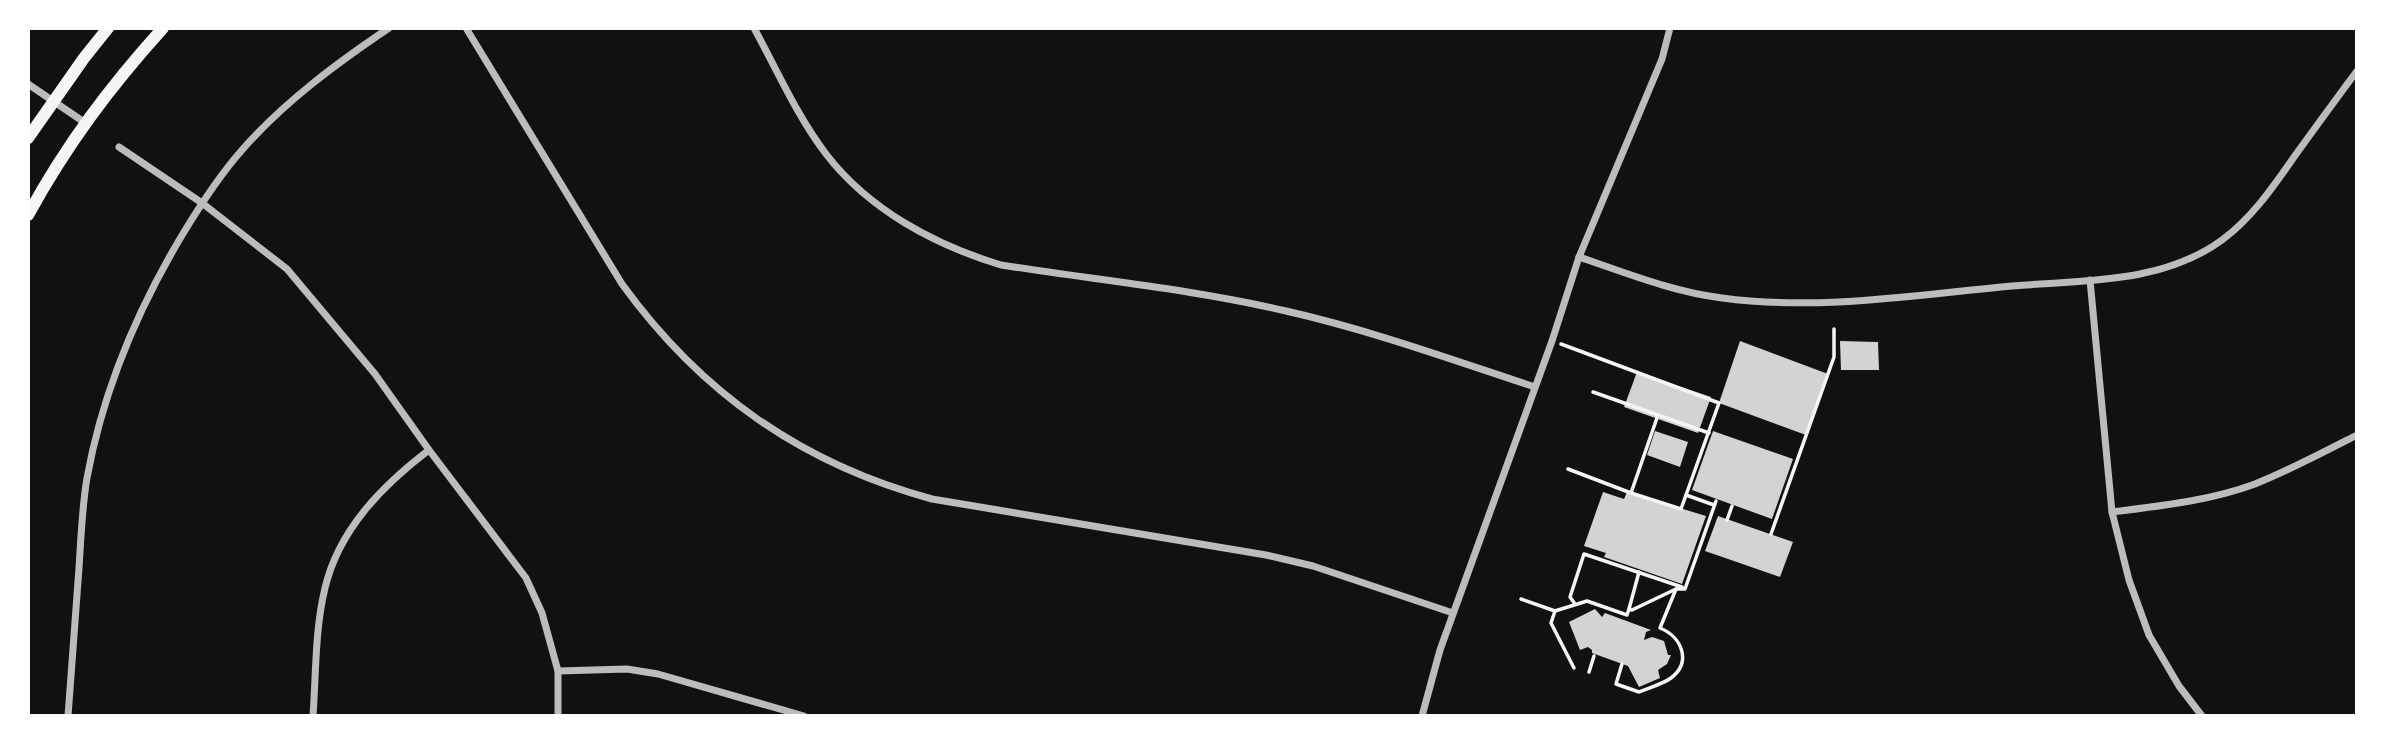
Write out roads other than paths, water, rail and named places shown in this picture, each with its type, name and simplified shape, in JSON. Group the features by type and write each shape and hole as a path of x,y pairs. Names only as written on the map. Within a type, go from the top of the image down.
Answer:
{"main road":[{"path":"28,138 52,101 108,28"},
{"path":"28,215 84,122 112,85 163,28"}],"street":[{"path":"68,716 86,492 97,429 111,384 144,302 202,203 242,150 275,117 350,54 389,28"},
{"path":"466,28 622,284 639,307 702,376 729,400 802,448 865,477 932,499 1266,555 1313,566 1453,613"},
{"path":"754,28 803,120 825,153 863,192 902,222 926,236 1001,265 1241,302 1299,314 1362,330 1535,387"},
{"path":"1422,716 1453,613 1552,341 1579,257 1662,59 1670,28"},
{"path":"1579,257 1663,285 1719,298 1817,304 1885,300 2141,274 2177,265 2220,241 2246,219 2357,71"},
{"path":"28,84 84,122"},
{"path":"119,146 202,203 287,269 375,374 526,578 542,613 558,671 558,716"},
{"path":"2090,280 2112,512 2129,580 2149,635 2179,686 2202,716"},
{"path":"2112,512 2182,503 2253,484 2357,435"},
{"path":"313,716 325,588 341,547 362,513 384,487 429,450"},
{"path":"558,671 627,670 658,674 804,716"}]}
